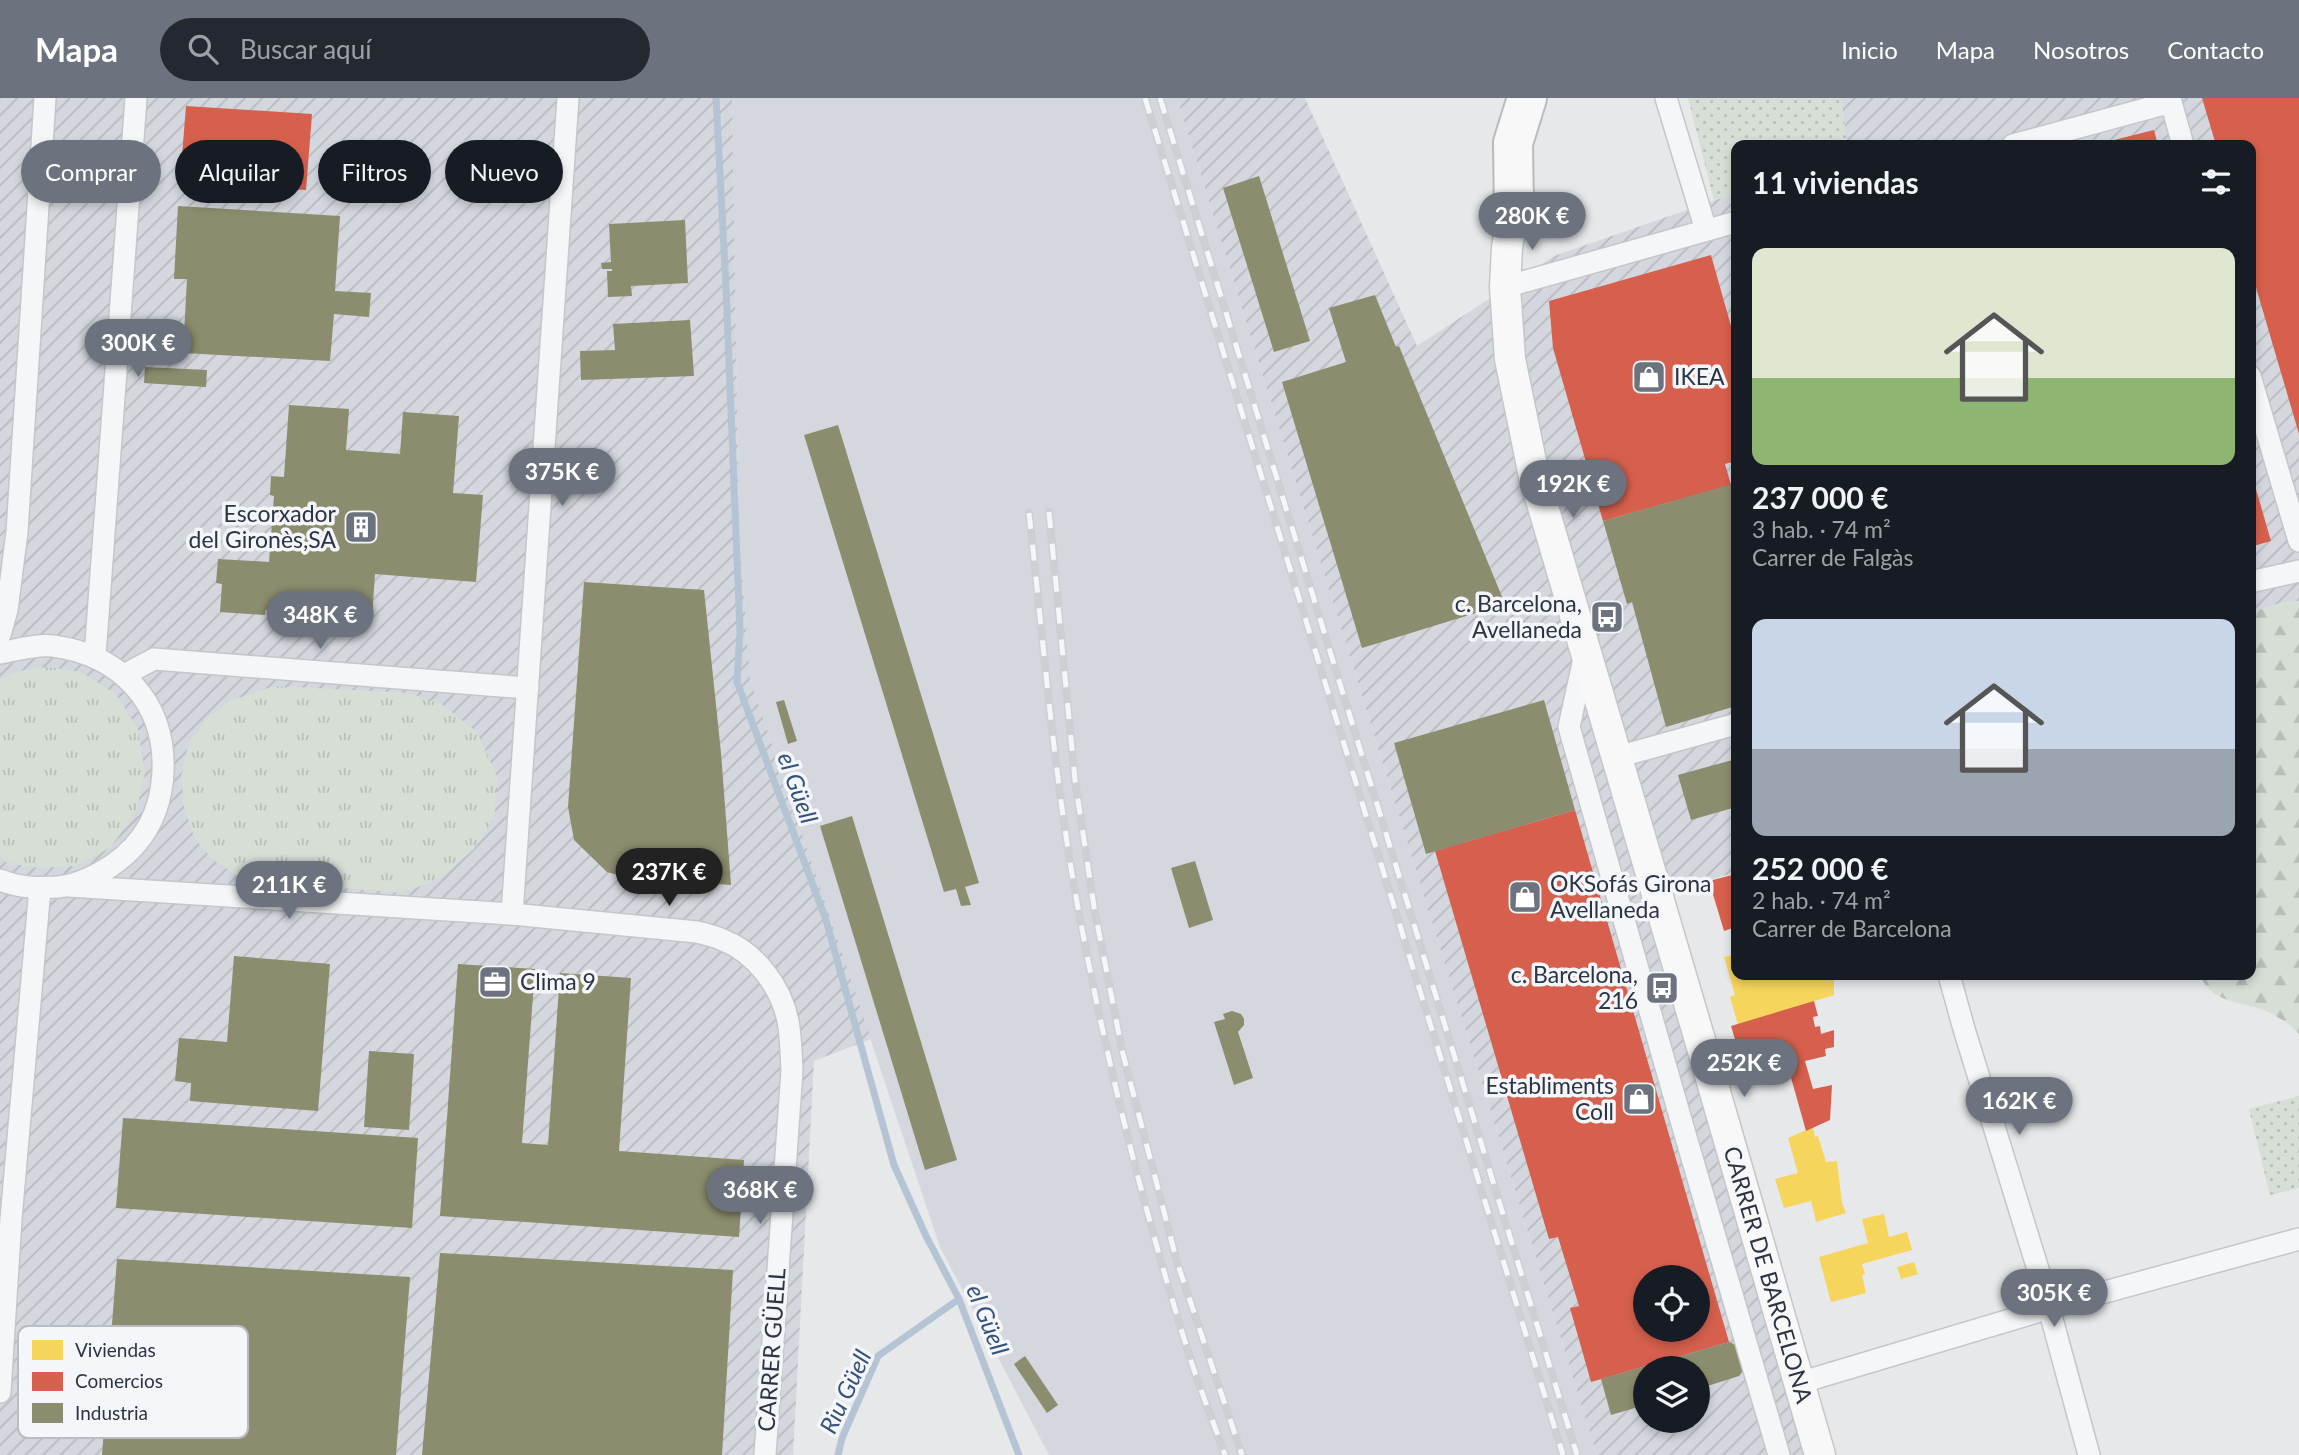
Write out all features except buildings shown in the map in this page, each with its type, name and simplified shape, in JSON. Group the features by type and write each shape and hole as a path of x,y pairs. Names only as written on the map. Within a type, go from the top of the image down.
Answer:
{"highway":[{"path":"1514,213 1513,143 1527,98"}],"main road":[{"name":"CARRER DE BARCELONA","path":"1546,98 1521,178 1507,247 1505,287 1510,359 1534,476 1820,1455"}],"street":[{"path":"0,635 7,610 17,532 45,98"},
{"path":"95,656 136,98"},
{"path":"1,881 40,888 69,886 512,914 569,98"},
{"path":"1666,98 1706,230"},
{"path":"2031,140 2171,102 2182,140"},
{"path":"1505,287 1731,223"},
{"path":"2256,396 2299,541"},
{"path":"2256,581 2299,571"},
{"path":"0,653 51,645 95,656 124,675 142,694 159,727 164,750 162,794 152,822 128,854 94,877 69,886"},
{"name":"CARRER DE BARCELONA","path":"1586,652 1569,727 1779,1455"},
{"path":"124,675 154,659 528,688"},
{"path":"1617,757 1731,725"},
{"path":"0,1392 11,1219 40,888"},
{"name":"CARRER GÜELL","path":"512,914 697,932 724,940 743,951 762,968 780,994 788,1022 792,1070 765,1455"},
{"path":"1950,980 2089,1455"},
{"path":"1799,1383 2048,1309 2299,1239"}],"shaded area":[{"path":"0,98 732,98 739,532 750,679 871,1039 814,1061 793,1455 0,1455"},
{"path":"732,98 1177,98 1597,1455 1049,1455 940,1247 750,679 739,532"},
{"path":"1177,98 1305,98 1417,346 1554,256 1731,195 1731,873 1649,898 1817,1455 1597,1455"},
{"path":"1841,98 2299,98 2299,601 2256,611 2256,140 1846,140"}],"green space":[{"path":"1688,98 1841,98 1846,140 1731,140 1731,195 1714,200"},
{"path":"2299,601 2299,1034 2277,1016 2217,995 2203,980 2256,980 2256,611"},
{"path":"47,667 81,672 116,694 138,729 145,773 136,812 110,848 75,866 37,868 6,862 0,857 0,680 19,671"},
{"path":"275,686 410,693 443,705 477,732 498,779 494,818 474,849 440,879 402,893 292,884 238,876 212,859 195,839 184,808 181,776 189,743 208,717 232,700"},
{"path":"2299,1096 2299,1188 2270,1195 2249,1109"}],"waterway":[{"name":"el Güell","path":"716,98 740,632 737,682 826,920 894,1165 926,1236 959,1299 1019,1455"},
{"name":"Riu Güell","path":"838,1455 842,1438 878,1356 959,1299"}],"railway":[{"path":"1145,98 1563,1455"},
{"path":"1160,98 1577,1455"},
{"path":"1049,512 1075,780 1094,907 1122,1050 1177,1262 1242,1455"},
{"path":"1029,513 1063,814 1090,968 1113,1076 1155,1238 1190,1359 1225,1455"}],"place":[{"name":"IKEA","path":"1649,377"},
{"name":"Escorxador del Gironès,SA","path":"361,527"},
{"name":"c. Barcelona, Avellaneda","path":"1607,617"},
{"name":"OKSofás Girona Avellaneda","path":"1525,897"},
{"name":"Clima 9","path":"495,982"},
{"name":"c. Barcelona, 216","path":"1662,988"},
{"name":"Establiments Coll","path":"1639,1099"}]}
